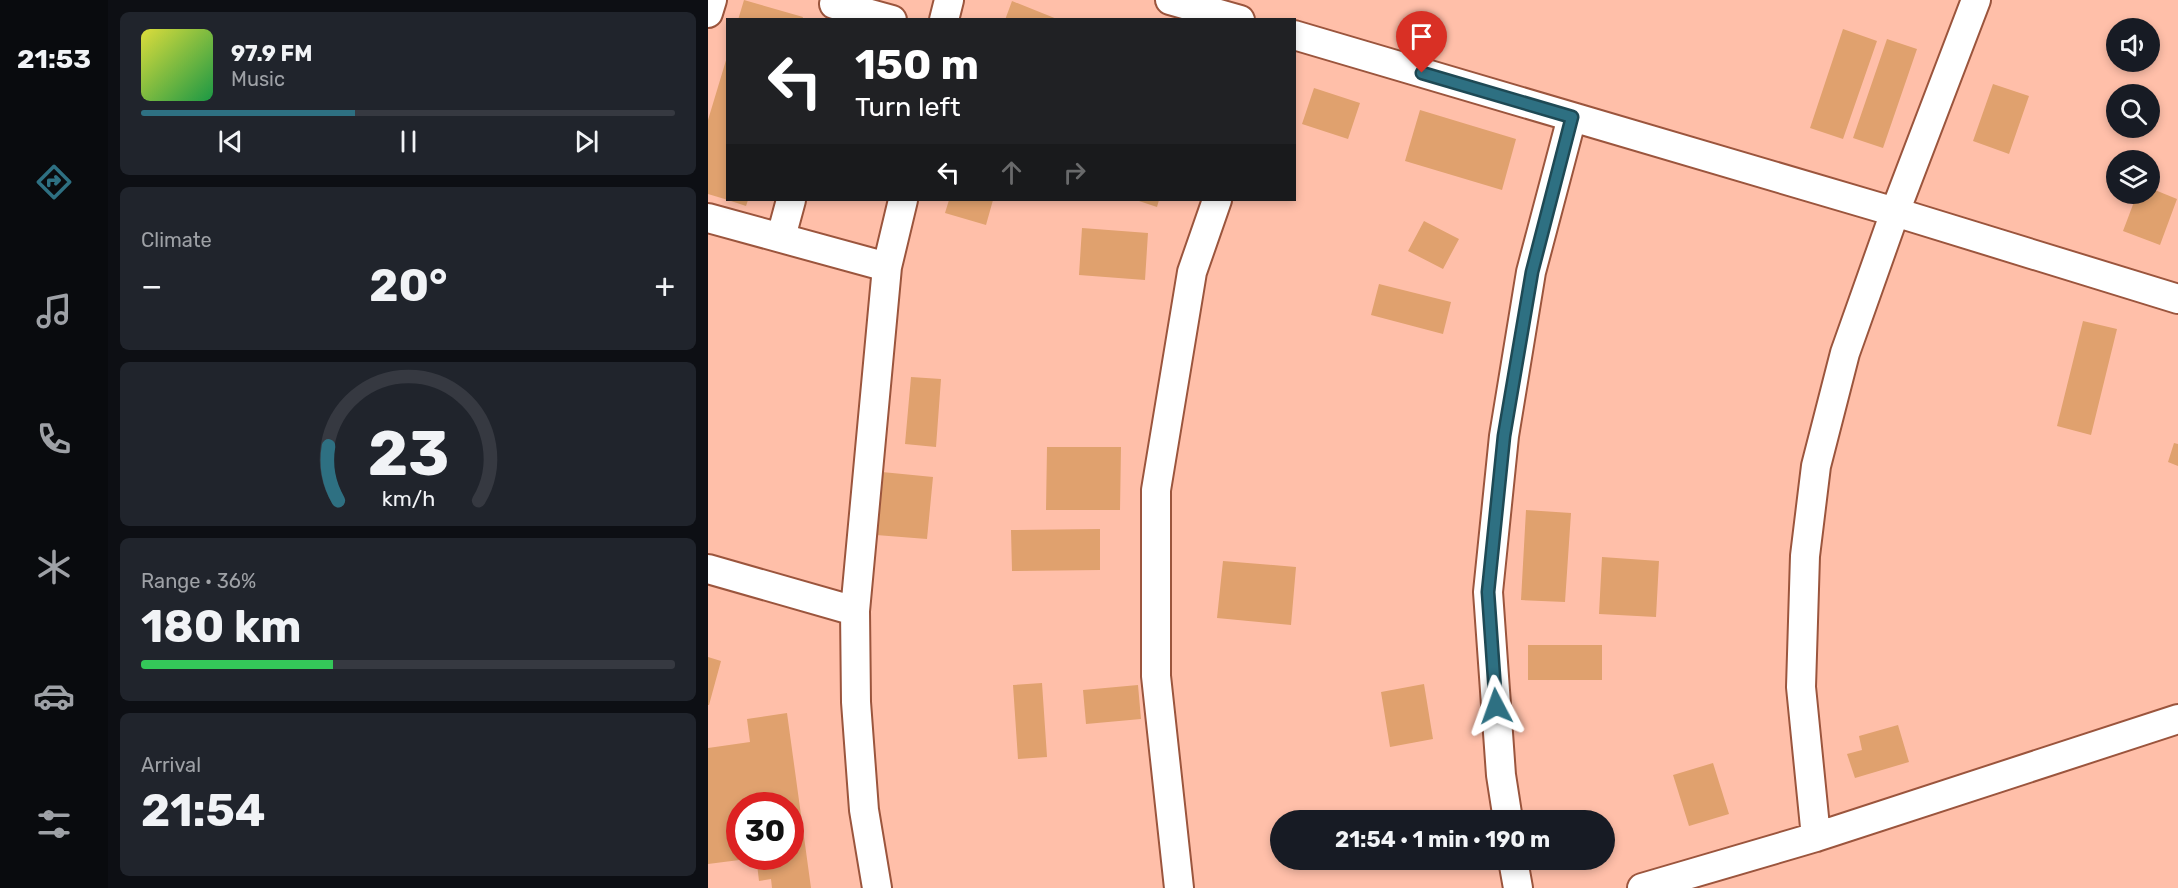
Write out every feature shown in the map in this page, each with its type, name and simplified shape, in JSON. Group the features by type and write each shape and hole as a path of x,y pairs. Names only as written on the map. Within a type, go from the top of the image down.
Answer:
{"street":[{"path":"708,14 712,0"},
{"path":"944,18 949,0"},
{"path":"1170,0 1233,18"},
{"path":"1816,837 1801,687 1805,556 1816,466 1845,353 1895,212 1976,0"},
{"path":"828,8 881,18"},
{"path":"1296,36 1895,212 2178,299"},
{"path":"1506,810 1501,775 1488,592 1504,436 1532,272 1572,117"},
{"path":"781,237 791,201"},
{"path":"878,888 864,810 857,723 855,611 887,267 903,201"},
{"path":"1179,888 1156,676 1156,490 1192,272 1217,201"},
{"path":"708,218 887,267"},
{"path":"708,569 855,611"},
{"path":"1642,888 1816,837 2178,719"},
{"path":"1515,870 1518,888"}],"building":[{"path":"744,0 803,17 803,18 739,18"},
{"path":"1012,1 1054,18 1006,18"},
{"path":"1843,29 1877,41 1843,139 1810,128"},
{"path":"1887,39 1917,49 1883,148 1853,138"},
{"path":"726,60 726,199 708,194 708,120"},
{"path":"1993,84 2029,96 2009,154 1973,141"},
{"path":"1314,88 1360,103 1348,139 1302,124"},
{"path":"1420,110 1516,139 1502,190 1405,161"},
{"path":"2160,192 2177,199 2160,245 2123,231 2133,204 2160,204"},
{"path":"731,201 748,201 746,206"},
{"path":"949,201 993,201 986,225 945,213"},
{"path":"1139,201 1159,201 1157,207"},
{"path":"1424,221 1459,239 1443,269 1408,251"},
{"path":"1082,228 1148,233 1145,280 1079,275"},
{"path":"1379,284 1451,302 1443,334 1371,315"},
{"path":"2083,321 2117,329 2091,435 2057,426"},
{"path":"911,377 941,379 936,447 905,444"},
{"path":"2174,443 2178,444 2178,466 2168,462"},
{"path":"1047,447 1121,447 1120,510 1046,510"},
{"path":"882,472 933,477 927,539 876,535"},
{"path":"1526,510 1571,513 1565,602 1521,600"},
{"path":"1100,529 1100,570 1012,571 1011,530"},
{"path":"1602,557 1659,561 1656,617 1599,614"},
{"path":"1223,561 1296,567 1291,625 1217,618"},
{"path":"1528,645 1602,645 1602,680 1528,680"},
{"path":"708,657 721,661 709,705 708,705"},
{"path":"1042,683 1047,757 1018,759 1013,685"},
{"path":"1424,684 1433,739 1390,747 1381,692"},
{"path":"1138,685 1141,719 1086,724 1083,690"},
{"path":"787,713 798,792 726,792 726,862 708,864 708,748 750,742 747,719"},
{"path":"1898,725 1909,762 1855,778 1847,754 1862,750 1859,736"},
{"path":"1713,763 1729,814 1689,826 1673,775"},
{"path":"804,837 811,888 772,888 771,879 759,881 758,870 804,870"}],"route":[{"path":"1422,73 1572,117 1532,272 1504,436 1488,592 1496,706"}]}
